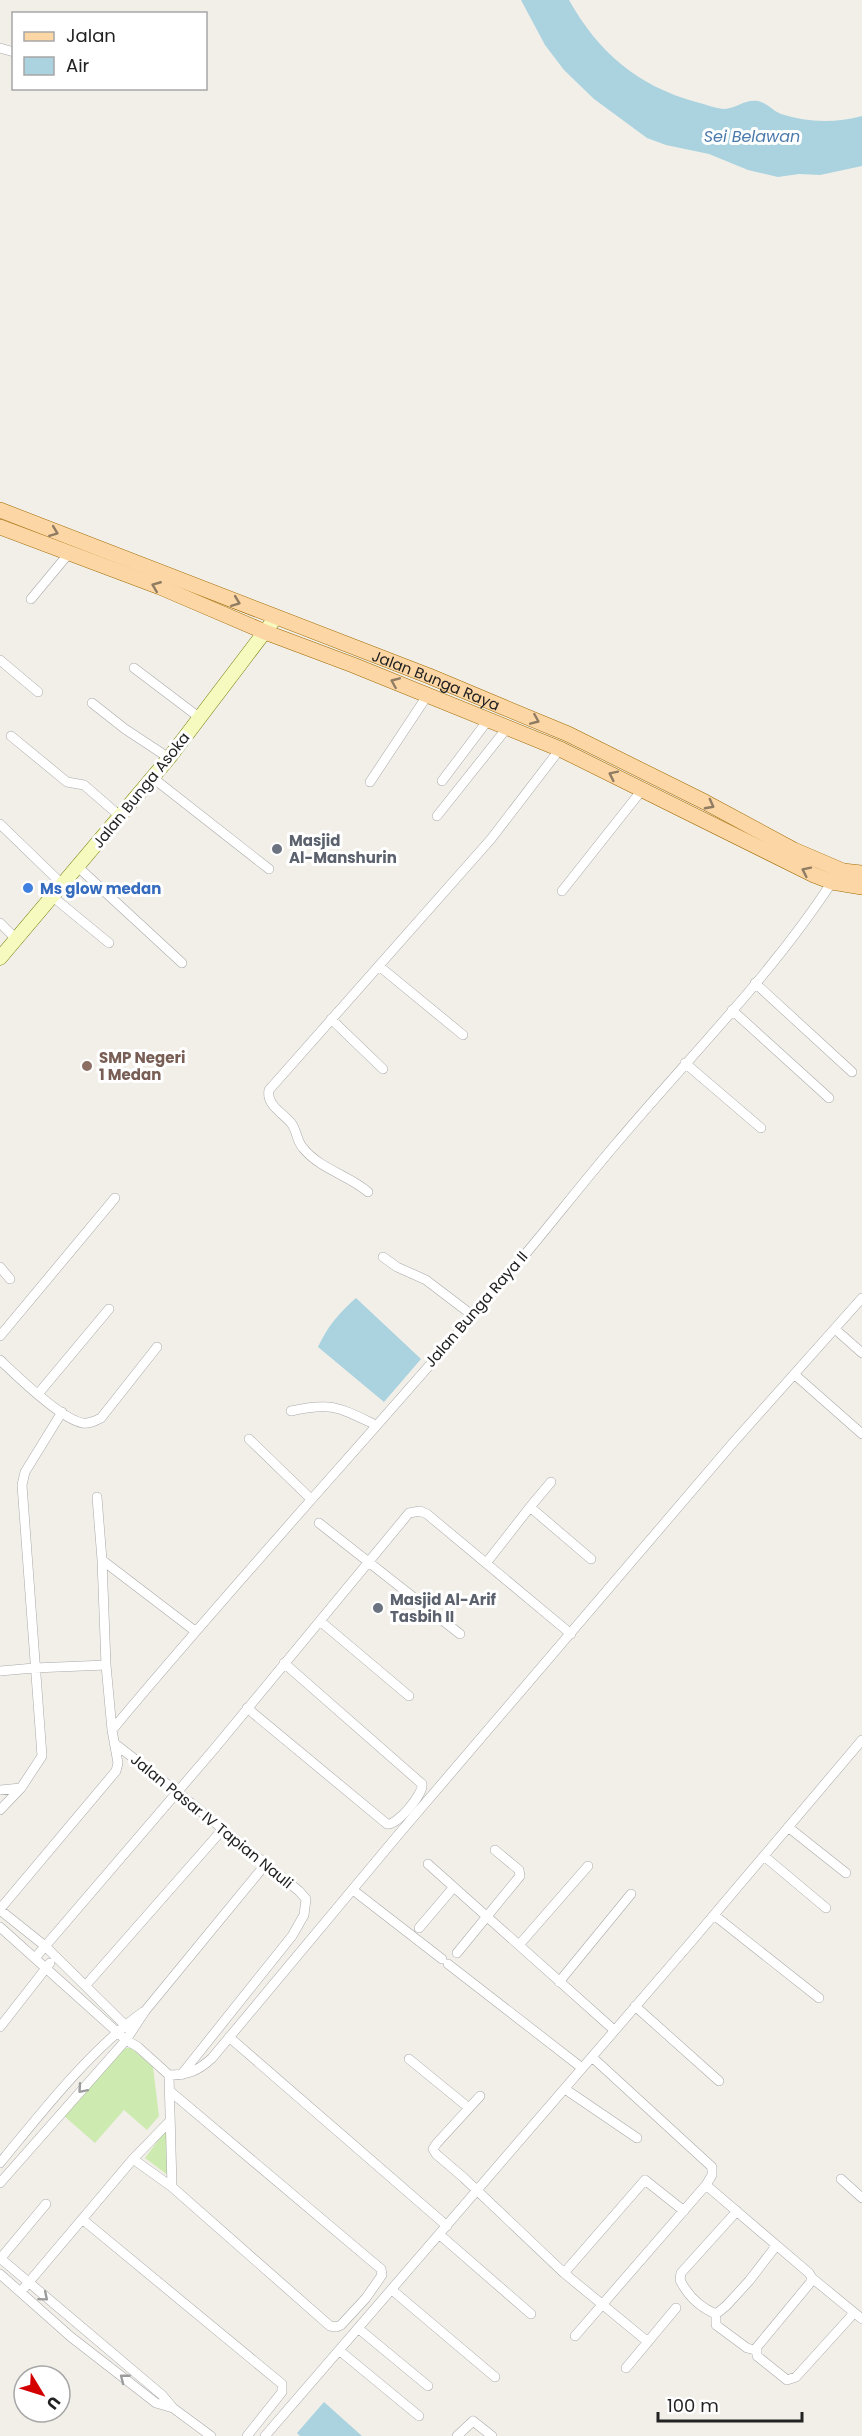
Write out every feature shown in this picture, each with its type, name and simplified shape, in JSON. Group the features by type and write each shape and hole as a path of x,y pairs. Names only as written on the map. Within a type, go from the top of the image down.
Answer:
{"main road":[{"name":"Jalan Bunga Raya","path":"2,518 70,552 560,749 814,875 832,882 862,887"},
{"name":"Jalan Bunga Raya","path":"2,518 276,617 514,711 568,734 843,872 862,873"},
{"path":"657,797 665,782"}],"street":[{"path":"31,600 70,552"},
{"name":"Jalan Bunga Asoka","path":"0,958 153,778 276,617"},
{"path":"0,660 38,692"},
{"path":"134,668 200,718"},
{"path":"370,782 427,696"},
{"path":"92,703 125,729 169,758"},
{"path":"442,781 488,720"},
{"path":"437,816 507,728"},
{"path":"11,736 67,782 84,784 121,817"},
{"path":"368,1192 358,1184 332,1172 302,1147 293,1126 269,1098 269,1090 491,839 560,749"},
{"path":"153,778 269,869"},
{"path":"562,891 642,790"},
{"path":"0,824 63,885"},
{"path":"78,867 182,963"},
{"name":"Jalan Bunga Raya II","path":"112,1730 195,1631 472,1315 685,1062 755,983 818,904 832,882"},
{"path":"53,897 109,943"},
{"path":"0,923 16,939"},
{"path":"379,966 464,1035"},
{"path":"755,983 852,1072"},
{"path":"732,1010 829,1098"},
{"path":"331,1019 383,1068"},
{"path":"685,1062 761,1128"},
{"path":"0,1336 115,1198"},
{"path":"383,1257 397,1267 426,1280 472,1315"},
{"path":"0,1268 10,1279"},
{"path":"169,2075 181,2075 199,2069 229,2037 304,1945 794,1374 862,1298"},
{"path":"38,1394 109,1309"},
{"path":"835,1329 862,1353"},
{"path":"0,1360 62,1412 80,1423 89,1424 101,1418 157,1347"},
{"path":"794,1374 862,1434"},
{"path":"291,1411 326,1405 351,1413 376,1425"},
{"path":"0,1810 21,1788 42,1756 22,1485 25,1472 62,1412"},
{"path":"249,1439 312,1499"},
{"path":"487,1562 551,1482"},
{"path":"97,1497 106,1665 112,1730 118,1763 111,1780 0,1910 45,1946 86,1985 125,2025 129,2037 138,2047 169,2075 172,2187"},
{"path":"530,1507 591,1559"},
{"path":"35,1958 215,1748 409,1513 420,1511 487,1562 571,1634"},
{"path":"319,1523 460,1634"},
{"path":"102,1560 195,1631"},
{"path":"320,1621 410,1696"},
{"path":"247,1708 387,1824 396,1823 422,1792 422,1784 284,1663"},
{"path":"0,1671 106,1665"},
{"path":"265,2436 440,2235 862,1740"},
{"name":"Jalan Pasar IV Tapian Nauli","path":"114,1743 224,1829 306,1899 304,1915 292,1936 181,2075"},
{"path":"0,1790 21,1788"},
{"path":"788,1827 846,1873"},
{"path":"86,1985 224,1829"},
{"path":"457,1953 520,1874 495,1850"},
{"path":"764,1856 826,1908"},
{"path":"428,1864 614,2030"},
{"path":"0,2183 129,2037 145,2011 265,1865"},
{"path":"519,1945 588,1866"},
{"path":"419,1928 453,1888"},
{"path":"353,1890 582,2068"},
{"path":"559,1982 630,1894"},
{"path":"714,1915 819,1998"},
{"path":"0,1927 118,2032 129,2037"},
{"path":"0,2027 55,1956"},
{"path":"635,2006 719,2081"},
{"path":"0,2163 93,2056 125,2025 145,2011"},
{"path":"229,2037 447,2226"},
{"path":"93,2056 103,2065"},
{"path":"575,2336 684,2211 712,2175 712,2167 592,2056"},
{"path":"409,2060 470,2108"},
{"path":"565,2089 638,2138"},
{"path":"134,2159 172,2187 333,2327 341,2325 347,2319 382,2275 381,2269 365,2254 171,2092"},
{"path":"480,2096 433,2149 436,2154 564,2273 648,2342"},
{"path":"20,2292 134,2159 170,2121"},
{"path":"9,2152 20,2160"},
{"path":"841,2179 862,2198"},
{"path":"564,2273 645,2180 684,2211"},
{"path":"706,2185 858,2316 796,2377 791,2379 787,2380 779,2374 757,2356 755,2350"},
{"path":"46,2204 0,2259 162,2395 173,2408 211,2436"},
{"path":"716,2314 702,2307 688,2295 680,2280 681,2273 736,2211"},
{"path":"82,2219 282,2384 282,2392 247,2436"},
{"path":"440,2235 531,2314"},
{"path":"716,2314 749,2281 776,2246"},
{"path":"0,2274 71,2337 156,2403 173,2408"},
{"path":"755,2350 812,2278"},
{"path":"392,2290 495,2377"},
{"path":"626,2368 676,2308"},
{"path":"716,2314 716,2325 747,2348 755,2350"},
{"path":"359,2329 428,2386"},
{"path":"340,2350 419,2416"},
{"path":"457,2436 473,2421 492,2436"}],"green space":[{"path":"121,2048 131,2048 153,2067 159,2116 147,2130 124,2110 95,2143 63,2115"},
{"path":"168,2127 169,2176 145,2158"}],"water":[{"name":"Sei Belawan","path":"521,0 569,0 580,19 607,51 638,76 675,95 723,109 749,101 758,101 781,114 812,120 832,121 862,116 862,166 820,175 799,174 778,177 748,170 709,154 666,145 647,138 594,99 564,70 545,45"},
{"path":"356,1298 421,1359 384,1402 318,1347 334,1321"},
{"path":"324,2402 362,2436 300,2436 297,2433"}],"place":[{"name":"Masjid Al-Manshurin","path":"277,849"},
{"name":"Ms glow medan","path":"28,888"},
{"name":"SMP Negeri 1 Medan","path":"87,1066"},
{"name":"Masjid Al-Arif Tasbih II","path":"378,1608"}]}
